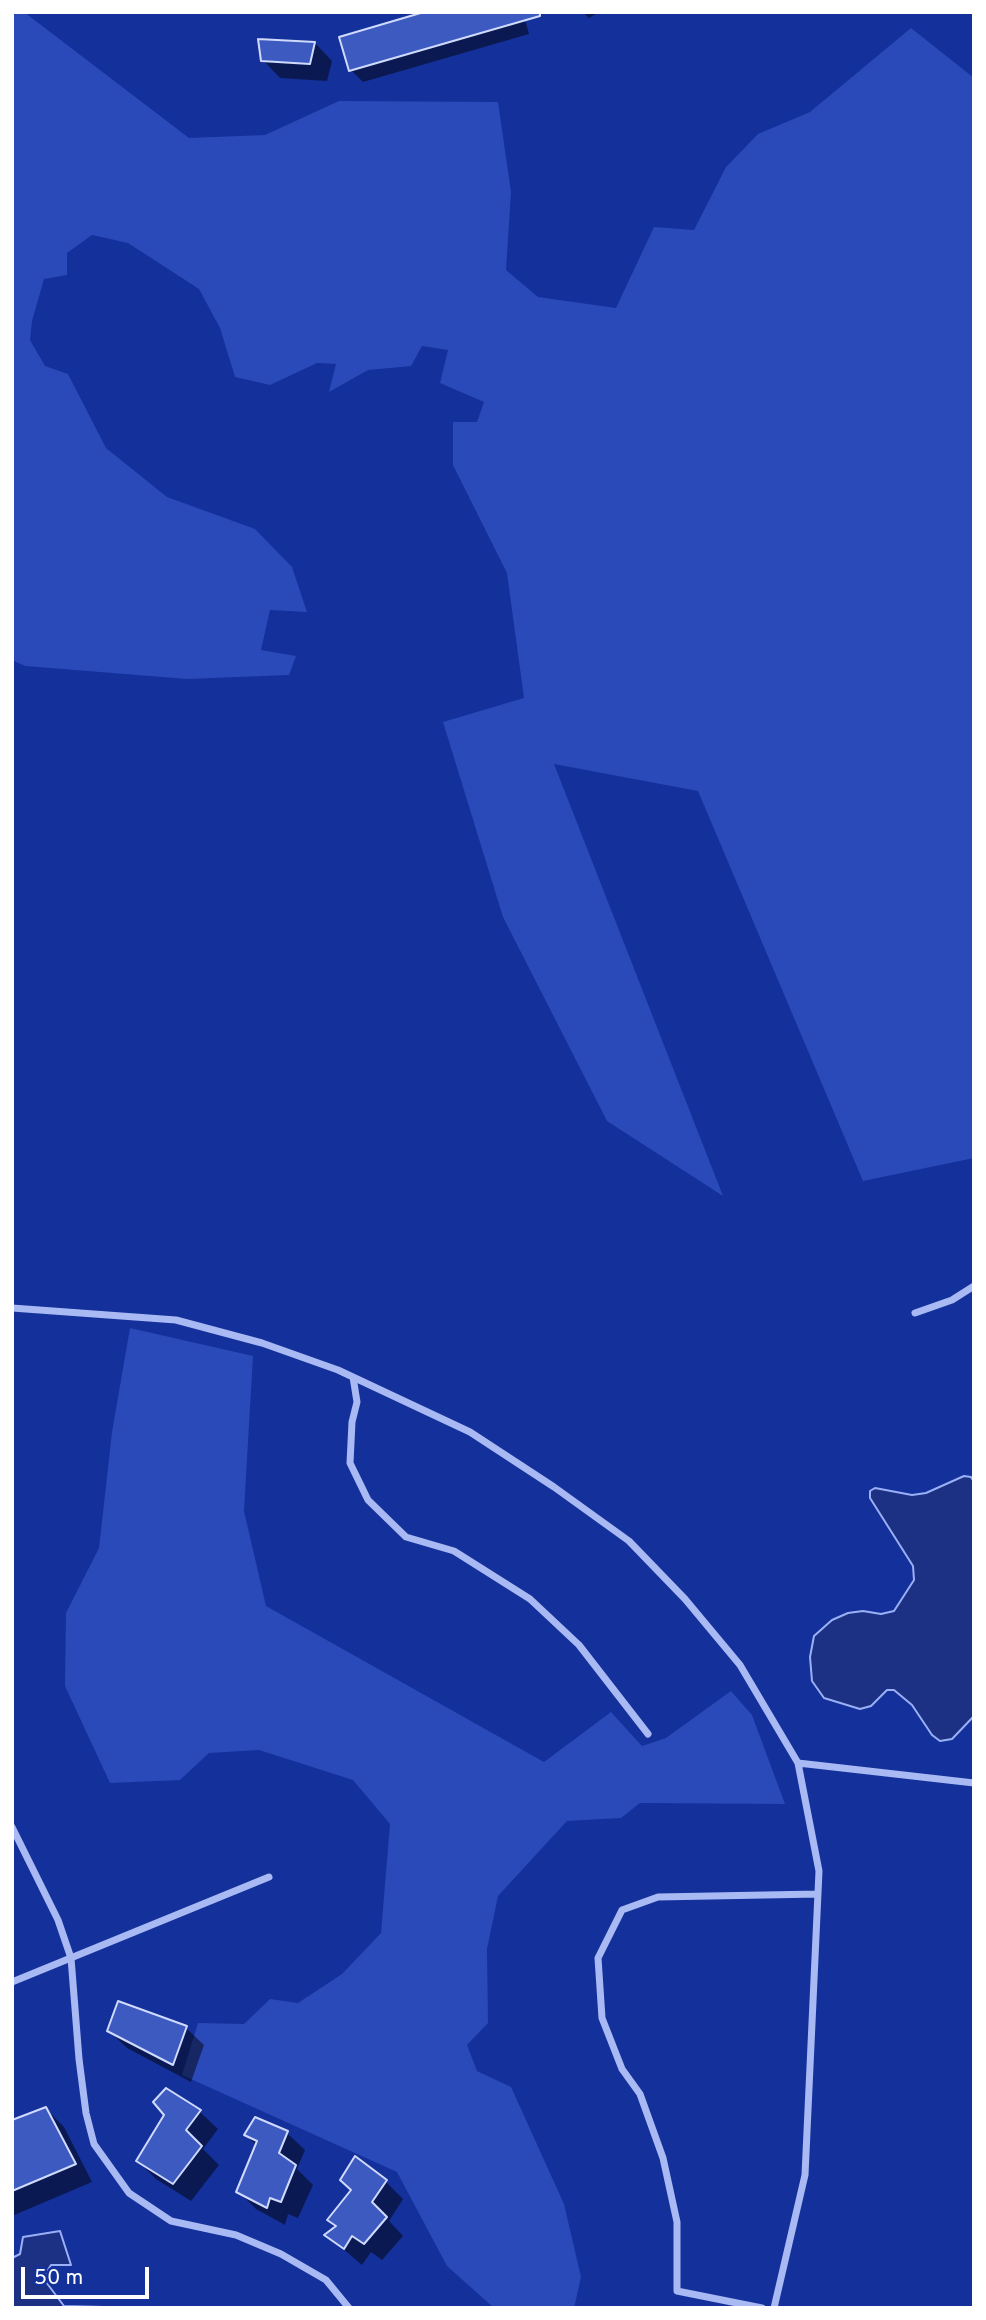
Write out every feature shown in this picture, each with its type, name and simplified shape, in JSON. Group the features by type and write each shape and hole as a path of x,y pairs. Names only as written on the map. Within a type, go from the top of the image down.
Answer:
{"street":[{"path":"915,1313 952,1300 974,1286"},
{"path":"12,1308 176,1320 262,1343 353,1377 470,1432 554,1487 629,1541 685,1599 740,1665 798,1763 819,1871 805,2175 774,2308"},
{"path":"353,1377 357,1402 352,1422 351,1463 368,1500 407,1537 454,1551 530,1599 579,1645 648,1734"},
{"path":"798,1763 974,1783"},
{"path":"12,1827 58,1920 71,1958 86,2113 94,2144 129,2193 171,2221 236,2235 281,2254 326,2280 349,2308"},
{"path":"12,1982 270,1877"},
{"path":"762,2308 677,2291 677,2222 663,2158 640,2094 622,2069 602,2018 598,1958 622,1910 658,1897 818,1894"}],"shaded area":[{"path":"12,12 24,12 189,138 265,135 339,101 498,102 511,192 506,270 538,297 616,308 654,227 694,230 726,167 758,134 810,112 911,28 974,78 974,1158 863,1181 698,791 554,764 723,1196 607,1121 503,917 443,722 524,698 507,573 453,465 453,422 477,422 484,402 440,383 448,350 422,346 411,366 368,370 329,392 336,364 317,363 270,385 235,377 220,328 199,289 128,243 92,235 67,253 67,275 44,279 32,321 30,340 45,366 68,374 106,448 167,497 255,529 292,567 307,612 270,610 261,650 296,656 289,675 187,679 25,666 12,660"},
{"path":"130,1328 253,1356 244,1511 266,1606 544,1762 611,1712 642,1746 666,1738 731,1691 752,1715 785,1804 640,1803 621,1818 567,1821 498,1896 487,1949 488,2023 467,2045 477,2071 511,2087 564,2204 581,2277 574,2308 494,2308 447,2266 397,2172 182,2075 198,2023 244,2024 270,1999 298,2003 342,1974 381,1933 390,1824 353,1780 259,1750 209,1753 180,1780 110,1783 65,1686 66,1613 99,1548 112,1432"},
{"path":"964,1476 971,1477 974,1482 974,1716 952,1739 940,1741 932,1735 912,1705 894,1690 887,1690 871,1706 860,1709 824,1698 812,1681 810,1657 814,1636 832,1620 848,1613 863,1611 881,1614 894,1611 914,1580 913,1566 870,1498 870,1491 875,1488 912,1495 926,1493"},
{"path":"60,2231 71,2265 51,2265 43,2278 64,2306 144,2308 12,2308 12,2258 20,2254 23,2237"}],"building":[{"path":"424,12 540,12 540,16 349,71 339,37"},
{"path":"258,39 315,42 310,64 261,61"},
{"path":"118,2001 187,2026 173,2065 107,2031"},
{"path":"166,2088 201,2110 186,2130 202,2146 173,2184 136,2161 164,2115 153,2102"},
{"path":"46,2107 76,2164 12,2191 12,2120"},
{"path":"255,2117 288,2131 279,2153 296,2165 281,2202 270,2198 267,2208 236,2192 257,2141 244,2135"},
{"path":"355,2156 387,2180 372,2202 387,2217 364,2244 352,2236 344,2249 324,2235 336,2226 327,2220 351,2190 340,2180"}]}
